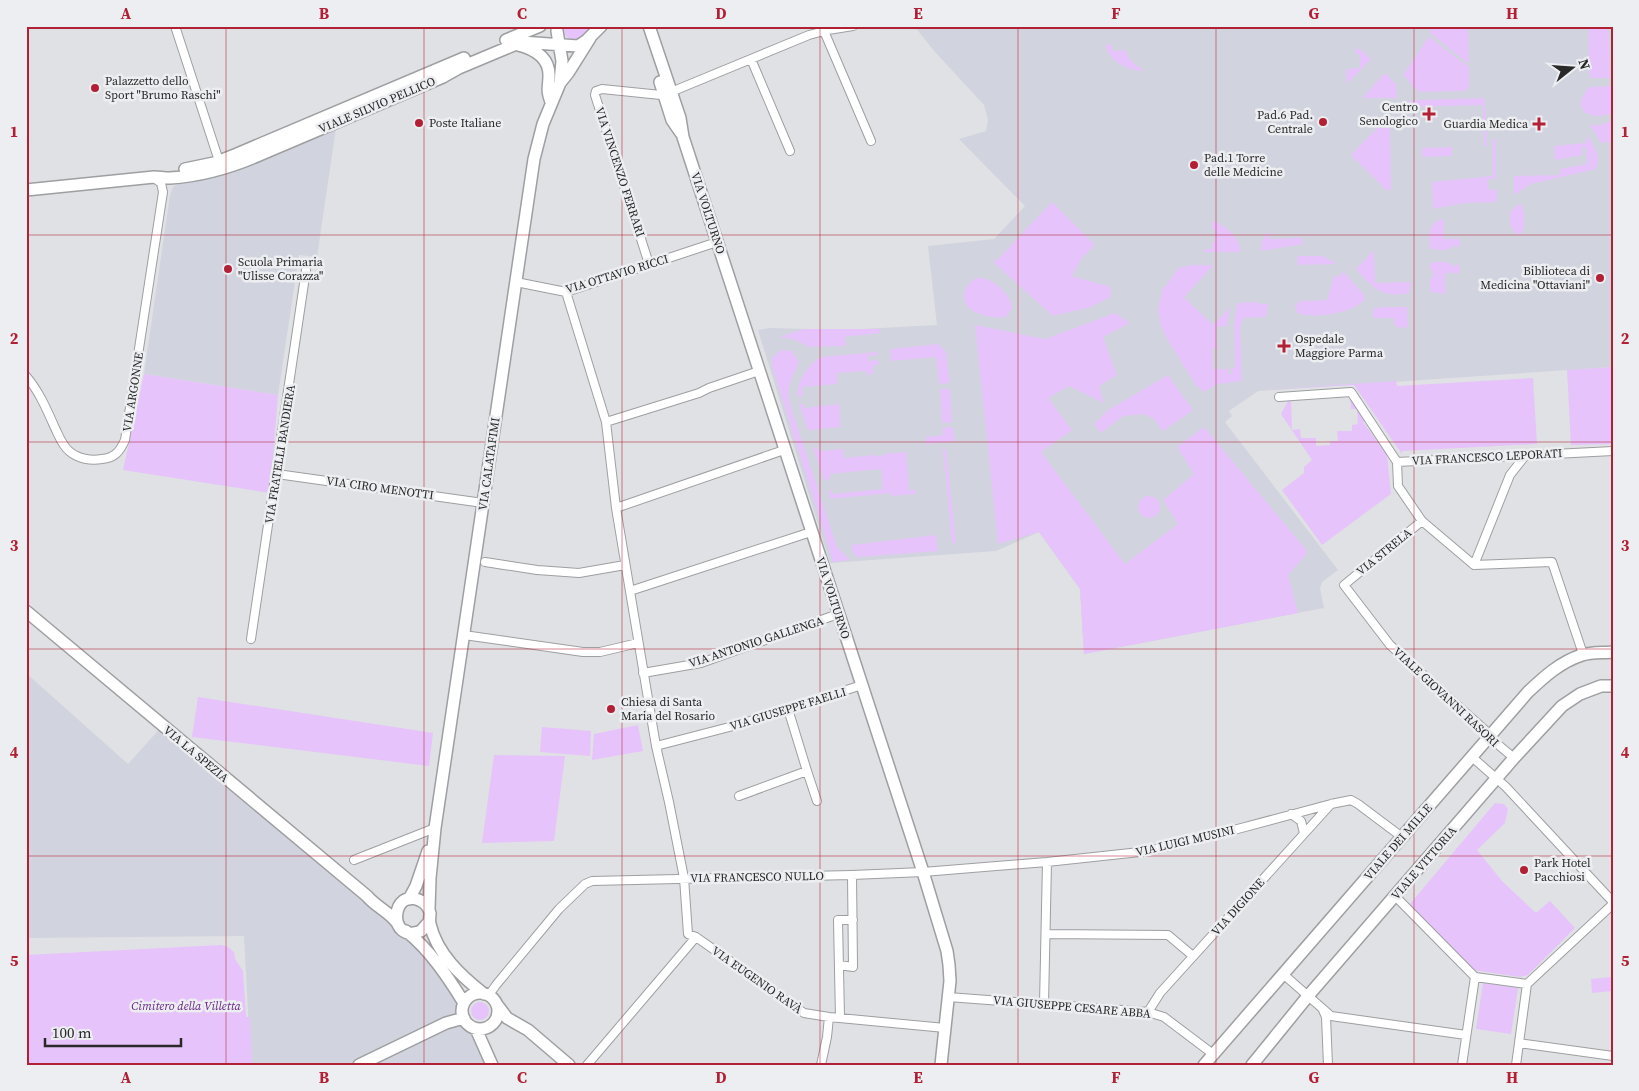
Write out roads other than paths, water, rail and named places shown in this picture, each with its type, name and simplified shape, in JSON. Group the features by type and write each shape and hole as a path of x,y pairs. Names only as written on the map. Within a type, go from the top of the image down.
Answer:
{"main road":[{"name":"VIALE SILVIO PELLICO","path":"150,177 220,161 540,26"},
{"name":"VIA CALATAFIMI","path":"572,46 581,45 601,26"},
{"name":"VIA VOLTURNO","path":"642,26 668,95 681,120 683,137 923,872 947,951 950,981 944,1028 944,1064"},
{"name":"VIA VOLTURNO","path":"649,26 662,66 668,95"},
{"path":"653,26 662,66"},
{"name":"VIA CALATAFIMI","path":"557,29 562,61 560,83"},
{"path":"557,29 563,42 572,46"},
{"name":"VIA CALATAFIMI","path":"429,909 435,828 535,153 543,124 560,83 590,38"},
{"name":"VIALE SILVIO PELLICO","path":"26,190 150,177 205,174 246,161 443,77 511,45 526,41 572,46"},
{"name":"VIA CALATAFIMI","path":"511,45 519,45 535,52 545,60 549,69 547,91 551,102"},
{"name":"VIA LA SPEZIA","path":"26,612 367,896 373,903 392,916 402,928 420,942 445,974 464,1003"},
{"name":"VIALE DEI MILLE","path":"1204,1065 1528,692 1548,673 1565,662 1583,654 1613,652"},
{"name":"VIALE VITTORIA","path":"1252,1065 1308,996 1496,778 1562,706 1580,694 1601,686 1613,686"},
{"name":"VIA CALATAFIMI","path":"407,900 416,886 435,828"},
{"name":"VIA LA SPEZIA","path":"367,896 389,903 421,900 429,909"},
{"path":"407,900 400,904 397,911 396,918 402,928 413,933 421,931 429,922"},
{"path":"429,909 429,922 434,939 459,973 493,998 507,1018 528,1030 569,1065"},
{"path":"486,994 473,995 464,1003 464,1018 471,1027 476,1029 487,1028 495,1022 498,1006"},
{"path":"359,1065 446,1023 464,1018"},
{"path":"476,1029 492,1065"}],"street":[{"path":"175,26 220,161"},
{"path":"668,95 803,37 853,26"},
{"path":"824,31 871,141"},
{"path":"752,59 790,151"},
{"name":"VIA VINCENZO FERRARI","path":"650,264 595,95 596,91 600,89 668,95"},
{"path":"150,177 160,182 163,192"},
{"path":"163,192 166,183 176,177"},
{"name":"VIA ARGONNE","path":"26,376 39,393 63,444 70,452 82,458 96,460 106,459 121,450 125,440 136,379 163,192"},
{"name":"VIA OTTAVIO RICCI","path":"516,282 566,292 717,242"},
{"name":"VIA FRATELLI BANDIERA","path":"251,639 306,270"},
{"name":"VIA EUGENIO RAVÀ","path":"566,292 606,422 616,508 643,673 656,746 684,878 686,928 688,934 696,937 804,1013 829,1018 944,1028"},
{"path":"606,422 690,396 759,371"},
{"path":"1278,396 1351,392 1397,462"},
{"path":"616,508 784,450"},
{"name":"VIA FRANCESCO LEPORATI","path":"1422,521 1398,486 1397,462 1613,451"},
{"path":"1525,456 1510,474 1474,565 1552,562 1583,654"},
{"name":"VIA CIRO MENOTTI","path":"277,474 483,503"},
{"name":"VIA STRELA","path":"1344,585 1422,521 1474,565"},
{"path":"630,591 811,532"},
{"path":"486,562 537,570 579,573 625,565"},
{"name":"VIALE GIOVANNI RASORI","path":"1344,585 1390,646 1514,758"},
{"name":"VIA ANTONIO GALLENGA","path":"643,673 701,662 838,614"},
{"path":"464,636 583,652 600,652 638,643"},
{"name":"VIA GIUSEPPE FAELLI","path":"656,746 741,724 862,686"},
{"path":"788,709 817,801"},
{"path":"1472,756 1506,787 1613,903 1528,984 1516,1065"},
{"path":"740,796 807,771"},
{"name":"VIA LUIGI MUSINI","path":"923,872 1047,862 1149,851 1351,800 1402,837"},
{"name":"VIA DIGIONE","path":"1148,1012 1160,993 1331,804"},
{"path":"1292,814 1301,821 1304,833"},
{"path":"354,860 435,828"},
{"path":"1044,1004 1047,862"},
{"name":"VIA FRANCESCO NULLO","path":"486,994 496,985 560,909 585,884 592,881 923,872"},
{"path":"839,966 854,967 852,875"},
{"path":"1395,896 1475,977 1528,984"},
{"path":"840,1018 838,920 853,920"},
{"path":"1046,934 1168,935 1193,956"},
{"path":"586,1065 696,937"},
{"path":"1282,974 1323,1010 1334,1016 1466,1036"},
{"path":"1462,1065 1475,977"},
{"name":"VIA GIUSEPPE CESARE ABBA","path":"948,997 1148,1012 1164,1017 1213,1054"},
{"path":"1323,1010 1326,1017 1328,1065"},
{"path":"821,1065 829,1018"},
{"path":"1519,1043 1613,1056"}],"place":[{"name":"Palazzetto dello Sport \"Brumo Raschi\"","path":"95,88"},
{"name":"Centro Senologico","path":"1429,114"},
{"name":"Pad.6 Pad. Centrale","path":"1323,122"},
{"name":"Poste Italiane","path":"419,123"},
{"name":"Guardia Medica","path":"1539,124"},
{"name":"Pad.1 Torre delle Medicine","path":"1194,165"},
{"name":"Scuola Primaria \"Ulisse Corazza\"","path":"228,269"},
{"name":"Biblioteca di Medicina \"Ottaviani\"","path":"1600,278"},
{"name":"Ospedale Maggiore Parma","path":"1284,346"},
{"name":"Chiesa di Santa Maria del Rosario","path":"611,709"},
{"name":"Park Hotel Pacchiosi","path":"1524,870"}],"park label":[{"name":"Cimitero della Villetta","path":"186,1006"}]}
